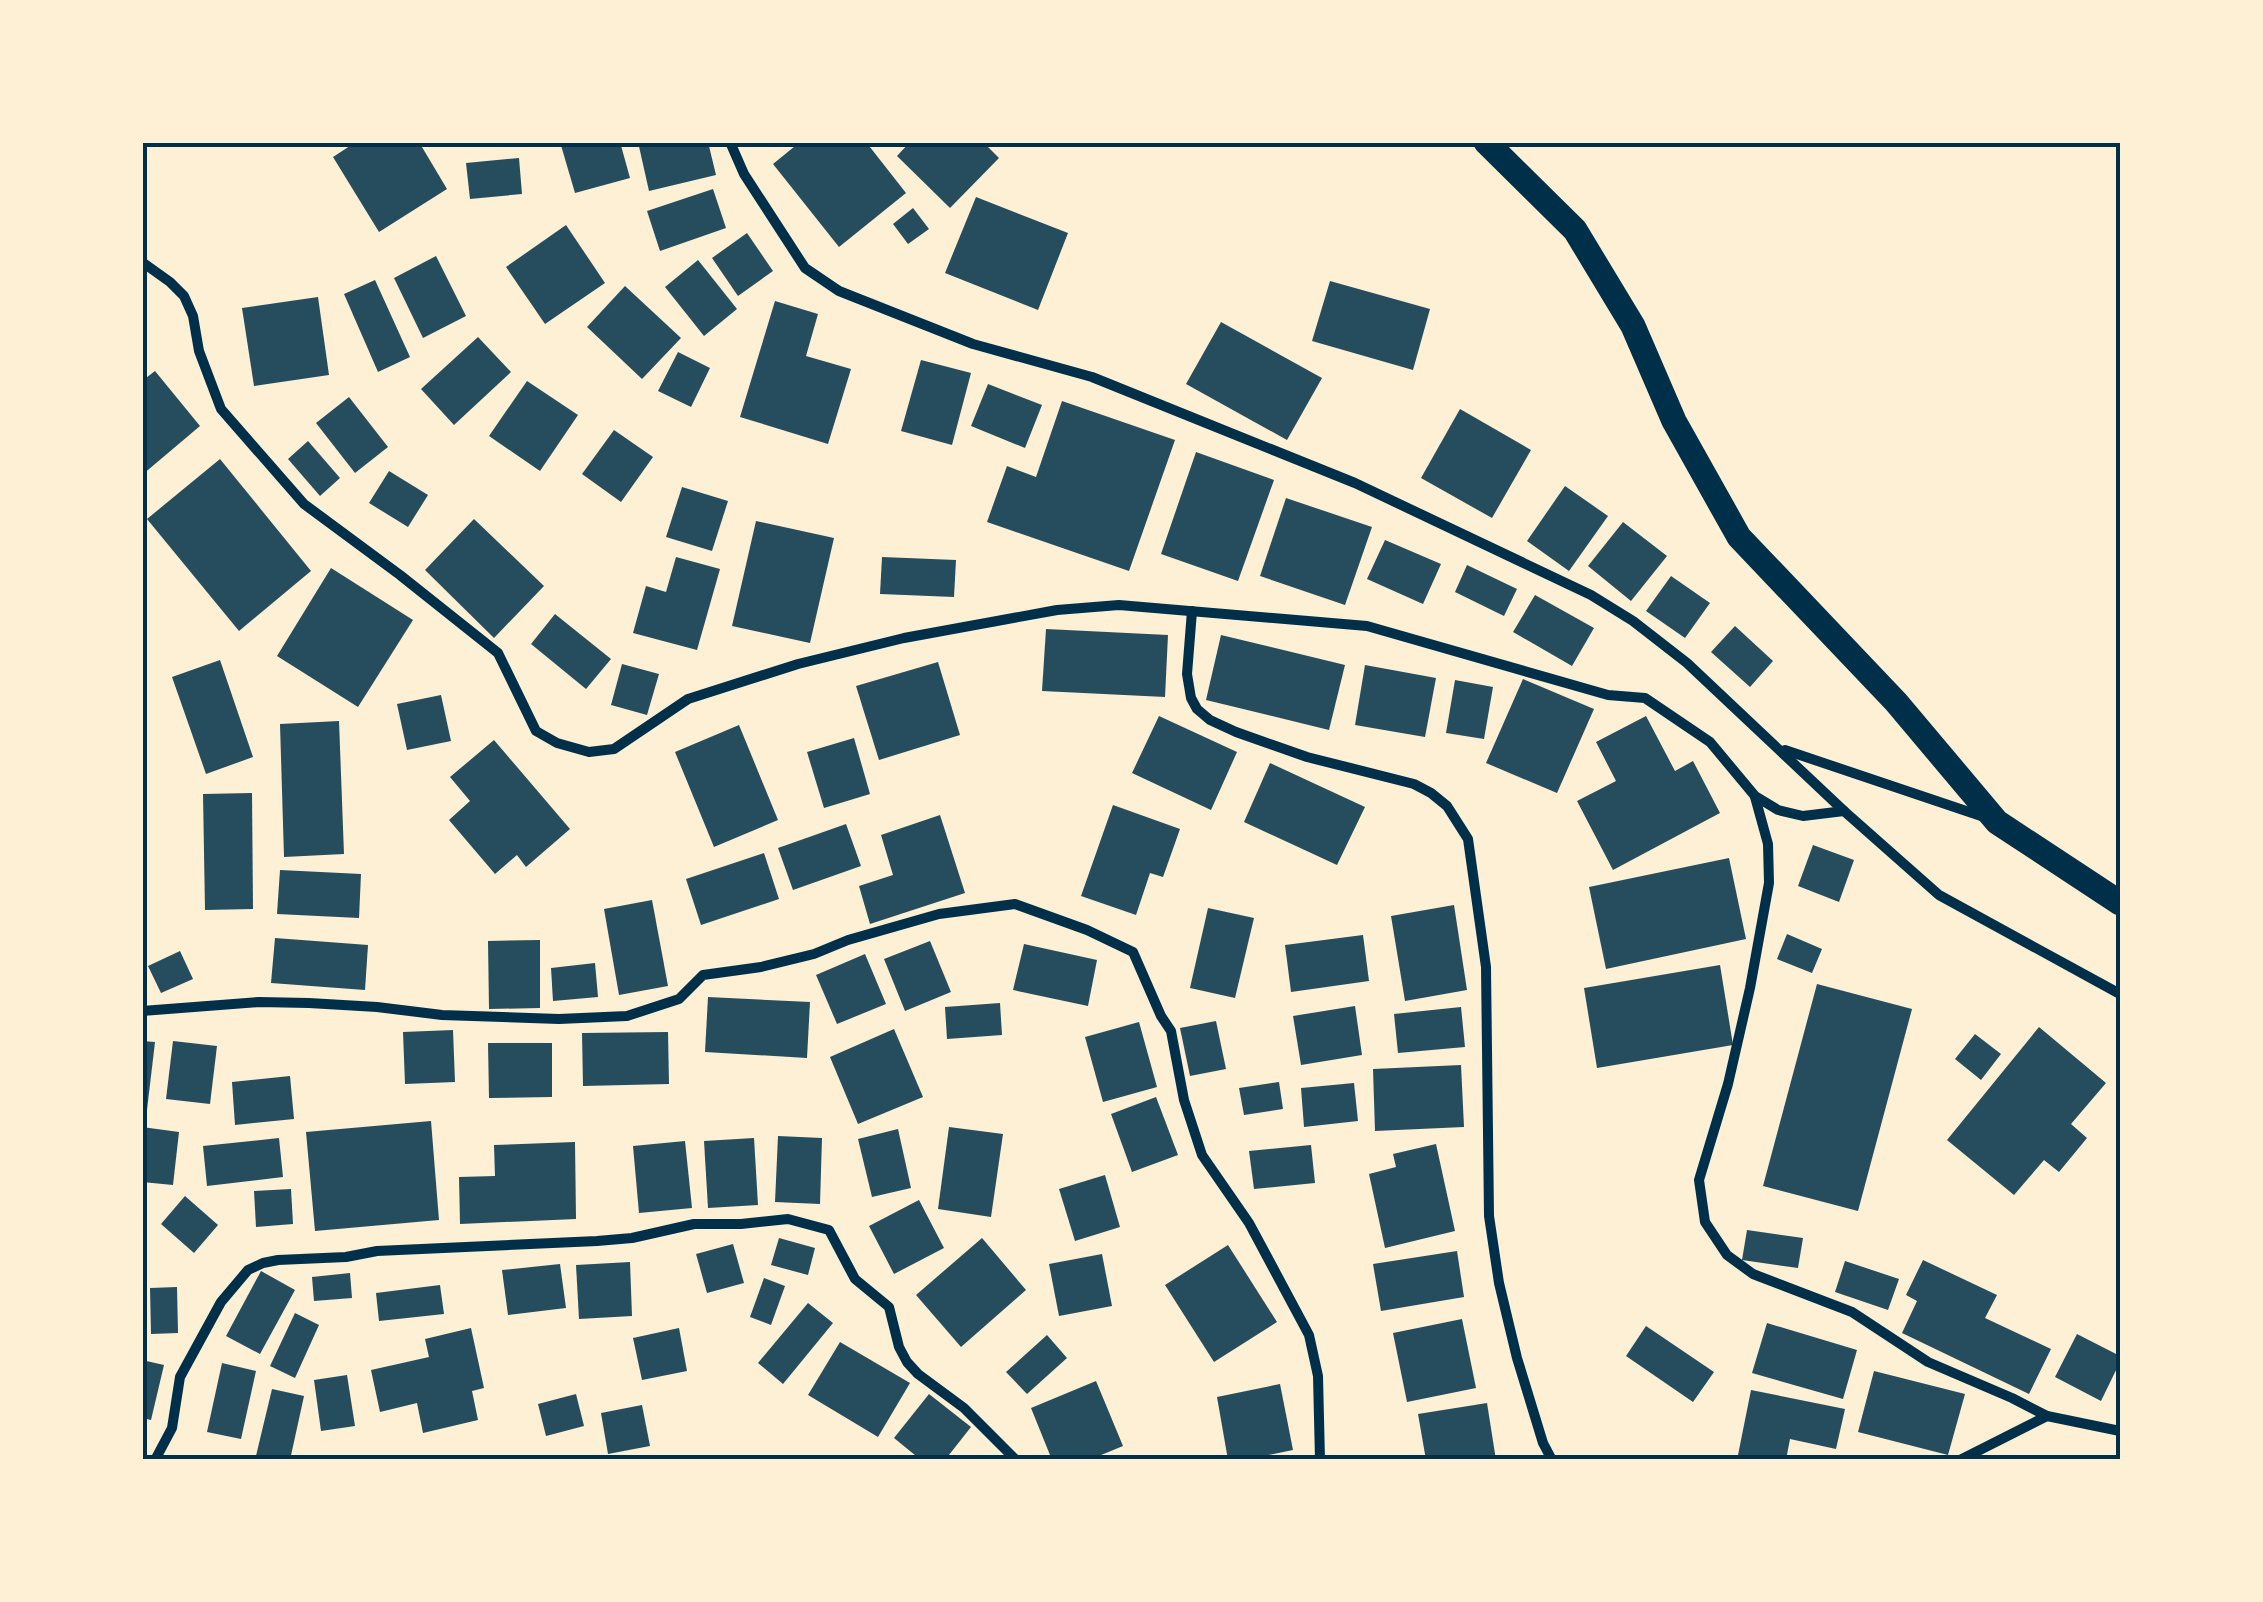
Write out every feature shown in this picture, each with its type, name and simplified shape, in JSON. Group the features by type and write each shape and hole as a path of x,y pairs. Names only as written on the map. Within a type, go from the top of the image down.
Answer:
{"main road":[{"path":"1486,142 1576,230 1633,326 1674,421 1739,537 1896,702 1996,822 2120,903"}],"street":[{"path":"730,142 744,174 805,268 839,291 974,344 1092,377 1356,482 1591,594 1687,664 1939,895 2120,994"},
{"path":"142,262 184,296 193,316 203,365 221,409 304,504 498,653 536,731 557,743 589,752 614,749 688,699 798,664 904,638 1057,610 1119,606 1367,626 1608,696 1645,698 1710,742 1755,796 1778,810 1803,816 1844,811"},
{"path":"1192,610 1187,674 1191,698 1210,720 1308,758 1414,784 1446,806 1468,839 1486,966 1489,1216 1499,1283 1517,1358 1552,1460"},
{"path":"1780,748 1996,822"},
{"path":"1755,796 1768,844 1769,883 1733,1064 1699,1180 1705,1222 1727,1254 1754,1274 1852,1312 1928,1362 2046,1416 2120,1431"},
{"path":"142,1011 292,1002 442,1016 628,1016 680,999 703,974 761,967 814,954 939,914 1015,904 1086,930 1133,952 1171,1031 1184,1100 1202,1155 1249,1222 1309,1335 1318,1376 1320,1460"},
{"path":"155,1460 172,1428 180,1377 198,1340 237,1280 264,1263 467,1245 597,1241 632,1238 694,1224 788,1219 829,1230 855,1279 890,1307 899,1348 907,1362 964,1408 1016,1460"},
{"path":"1960,1460 2046,1416"}],"building":[{"path":"356,142 419,142 447,189 379,232 333,157"},
{"path":"560,142 620,142 630,178 575,193"},
{"path":"638,142 708,142 716,175 649,191"},
{"path":"800,142 866,142 906,193 839,247 773,164"},
{"path":"910,142 983,142 999,158 950,208 897,156"},
{"path":"519,158 522,194 470,199 466,163"},
{"path":"713,189 726,228 660,251 647,211"},
{"path":"976,197 1068,233 1038,310 945,273"},
{"path":"913,208 929,229 908,244 893,224"},
{"path":"566,225 605,283 545,324 506,267"},
{"path":"747,233 773,271 738,296 712,258"},
{"path":"436,256 466,316 423,338 394,278"},
{"path":"698,260 737,309 704,336 665,287"},
{"path":"375,280 410,357 378,372 344,294"},
{"path":"1330,281 1430,309 1413,370 1312,341"},
{"path":"625,286 681,338 642,379 587,327"},
{"path":"318,297 329,375 254,386 242,308"},
{"path":"775,301 818,314 806,356 851,369 828,444 740,417"},
{"path":"1221,322 1322,378 1287,440 1186,384"},
{"path":"478,337 511,372 454,425 421,389"},
{"path":"678,352 710,368 691,407 658,391"},
{"path":"921,360 971,373 952,445 901,431"},
{"path":"155,371 200,426 142,475 142,381"},
{"path":"527,381 578,415 540,471 489,436"},
{"path":"988,384 1042,405 1025,448 971,426"},
{"path":"349,397 388,447 355,473 316,423"},
{"path":"1062,401 1175,440 1129,571 987,522 1007,466 1036,477"},
{"path":"1460,409 1531,450 1492,518 1421,478"},
{"path":"614,430 653,457 621,502 582,474"},
{"path":"308,441 340,478 320,496 288,459"},
{"path":"1196,452 1274,480 1238,581 1161,554"},
{"path":"220,459 311,571 239,631 147,519"},
{"path":"389,471 428,495 408,527 369,503"},
{"path":"1565,486 1608,516 1569,571 1527,541"},
{"path":"682,487 728,501 712,551 666,537"},
{"path":"1286,498 1372,527 1345,605 1260,576"},
{"path":"474,519 544,586 494,638 425,570"},
{"path":"756,521 834,538 810,643 732,626"},
{"path":"1623,522 1667,556 1631,601 1588,566"},
{"path":"1385,540 1441,564 1423,604 1367,579"},
{"path":"676,557 720,569 697,650 633,633 646,586 666,592"},
{"path":"882,557 956,560 954,597 880,594"},
{"path":"1467,565 1517,589 1504,616 1455,592"},
{"path":"331,568 413,620 358,707 277,656"},
{"path":"1671,576 1710,603 1685,638 1646,611"},
{"path":"1535,595 1594,628 1572,666 1513,632"},
{"path":"555,614 611,659 586,689 531,644"},
{"path":"1735,626 1773,661 1750,687 1711,652"},
{"path":"1046,629 1168,635 1165,697 1042,691"},
{"path":"1221,635 1345,665 1329,730 1206,700"},
{"path":"220,660 253,757 206,774 172,677"},
{"path":"938,662 960,735 879,760 856,686"},
{"path":"622,664 659,674 647,715 611,705"},
{"path":"1365,665 1436,678 1425,737 1355,725"},
{"path":"1523,679 1594,709 1557,793 1486,763"},
{"path":"1455,680 1493,687 1484,739 1446,733"},
{"path":"441,695 451,741 407,750 397,704"},
{"path":"1159,716 1237,752 1211,810 1132,773"},
{"path":"1646,716 1675,771 1693,761 1720,813 1613,870 1577,801 1616,781 1596,742"},
{"path":"339,721 344,854 284,857 280,724"},
{"path":"739,725 778,820 714,847 675,752"},
{"path":"854,738 870,794 824,808 807,752"},
{"path":"494,740 570,829 526,867 517,855 495,874 449,820 470,801 450,777"},
{"path":"1270,763 1365,807 1337,865 1244,822"},
{"path":"252,793 253,909 205,910 203,794"},
{"path":"1113,805 1180,829 1163,877 1150,873 1136,915 1081,896"},
{"path":"940,815 965,893 870,924 859,886 893,875 881,835"},
{"path":"846,824 861,866 793,890 778,848"},
{"path":"1813,845 1854,860 1839,902 1798,886"},
{"path":"764,853 779,899 701,925 686,879"},
{"path":"1729,858 1746,939 1606,969 1589,887"},
{"path":"280,870 361,874 359,918 277,914"},
{"path":"652,900 668,986 619,995 604,909"},
{"path":"1454,905 1467,990 1405,1001 1391,916"},
{"path":"1208,908 1254,918 1235,998 1190,988"},
{"path":"1787,934 1822,949 1812,973 1777,959"},
{"path":"1363,935 1369,981 1291,992 1285,945"},
{"path":"275,938 368,945 365,990 271,983"},
{"path":"540,940 540,1008 489,1009 488,941"},
{"path":"930,941 951,992 905,1011 884,959"},
{"path":"1024,944 1097,960 1088,1006 1013,990"},
{"path":"180,951 193,979 161,993 148,966"},
{"path":"865,954 886,1004 837,1024 816,975"},
{"path":"595,963 598,997 553,1001 551,968"},
{"path":"1720,965 1733,1045 1597,1068 1584,988"},
{"path":"1817,984 1912,1009 1858,1211 1763,1186"},
{"path":"708,997 810,1002 807,1058 705,1052"},
{"path":"1000,1003 1002,1035 947,1039 945,1007"},
{"path":"1355,1006 1362,1055 1301,1065 1293,1016"},
{"path":"1461,1007 1465,1047 1398,1053 1394,1014"},
{"path":"1216,1021 1226,1069 1190,1076 1180,1028"},
{"path":"1139,1022 1157,1087 1103,1102 1085,1037"},
{"path":"2039,1027 2106,1083 2071,1124 2087,1138 2059,1172 2044,1160 2014,1195 1947,1140"},
{"path":"894,1029 923,1097 858,1124 830,1057"},
{"path":"453,1030 455,1082 405,1084 403,1032"},
{"path":"668,1032 669,1084 583,1086 582,1033"},
{"path":"1975,1034 2001,1054 1981,1080 1955,1059"},
{"path":"142,1041 155,1042 147,1110 142,1110"},
{"path":"173,1041 217,1046 210,1104 166,1099"},
{"path":"488,1043 552,1043 552,1097 489,1098"},
{"path":"1461,1065 1464,1127 1375,1131 1373,1069"},
{"path":"290,1076 294,1119 235,1125 232,1082"},
{"path":"1279,1082 1283,1109 1244,1115 1239,1088"},
{"path":"1354,1083 1358,1121 1304,1127 1301,1088"},
{"path":"1156,1097 1178,1155 1132,1172 1111,1114"},
{"path":"431,1121 439,1220 315,1231 306,1132"},
{"path":"142,1127 179,1132 173,1185 142,1182"},
{"path":"949,1127 1003,1134 991,1217 938,1209"},
{"path":"898,1129 911,1188 872,1197 858,1139"},
{"path":"778,1136 822,1138 820,1204 775,1202"},
{"path":"279,1138 283,1177 207,1186 203,1146"},
{"path":"754,1138 758,1205 708,1208 704,1141"},
{"path":"685,1141 692,1208 639,1213 633,1146"},
{"path":"575,1142 576,1219 460,1224 459,1177 495,1176 494,1145"},
{"path":"1436,1144 1455,1231 1385,1248 1369,1174 1396,1167 1393,1154"},
{"path":"1311,1145 1315,1183 1254,1189 1249,1151"},
{"path":"1105,1175 1120,1227 1075,1241 1059,1189"},
{"path":"291,1189 293,1224 256,1227 254,1191"},
{"path":"185,1196 218,1225 194,1253 161,1224"},
{"path":"919,1200 944,1248 894,1274 869,1226"},
{"path":"1747,1230 1803,1238 1798,1268 1742,1260"},
{"path":"779,1238 815,1248 808,1275 771,1265"},
{"path":"982,1238 1026,1290 961,1347 916,1295"},
{"path":"733,1244 744,1283 707,1293 696,1254"},
{"path":"1228,1245 1277,1322 1214,1362 1165,1285"},
{"path":"1457,1251 1464,1297 1381,1311 1373,1264"},
{"path":"1102,1254 1112,1306 1059,1316 1049,1264"},
{"path":"1923,1260 1997,1295 1985,1318 2051,1349 2029,1394 1902,1333 1917,1301 1906,1295"},
{"path":"1845,1261 1899,1279 1888,1310 1835,1292"},
{"path":"630,1262 632,1316 579,1319 576,1265"},
{"path":"560,1264 566,1308 508,1315 502,1270"},
{"path":"261,1271 295,1290 260,1354 226,1336"},
{"path":"350,1273 352,1298 314,1301 312,1277"},
{"path":"764,1278 785,1286 771,1325 750,1317"},
{"path":"440,1285 444,1314 379,1321 376,1293"},
{"path":"177,1287 178,1333 151,1334 150,1288"},
{"path":"808,1303 833,1323 783,1384 758,1363"},
{"path":"295,1313 319,1325 295,1378 270,1366"},
{"path":"1462,1319 1476,1388 1407,1402 1393,1333"},
{"path":"1767,1323 1857,1350 1843,1399 1752,1373"},
{"path":"1646,1326 1714,1372 1693,1402 1626,1356"},
{"path":"471,1328 484,1388 472,1391 478,1420 423,1433 417,1403 380,1412 371,1370 429,1357 425,1339"},
{"path":"679,1328 687,1371 642,1380 633,1338"},
{"path":"2077,1334 2120,1356 2101,1401 2055,1377"},
{"path":"1047,1335 1067,1358 1027,1394 1006,1372"},
{"path":"840,1342 910,1383 878,1437 808,1395"},
{"path":"142,1360 164,1365 151,1420 142,1418"},
{"path":"222,1363 256,1371 241,1439 207,1432"},
{"path":"1874,1371 1965,1394 1948,1455 1858,1432"},
{"path":"347,1375 355,1426 321,1431 314,1380"},
{"path":"1096,1381 1123,1446 1089,1460 1052,1460 1031,1408"},
{"path":"1280,1384 1293,1450 1228,1460 1217,1397"},
{"path":"272,1389 304,1396 290,1460 255,1460"},
{"path":"1751,1390 1845,1409 1836,1449 1790,1439 1786,1460 1737,1460"},
{"path":"576,1394 584,1426 546,1436 538,1404"},
{"path":"929,1394 971,1427 945,1460 921,1460 894,1438"},
{"path":"1487,1403 1496,1460 1426,1460 1418,1414"},
{"path":"642,1405 650,1446 608,1454 601,1413"}]}
